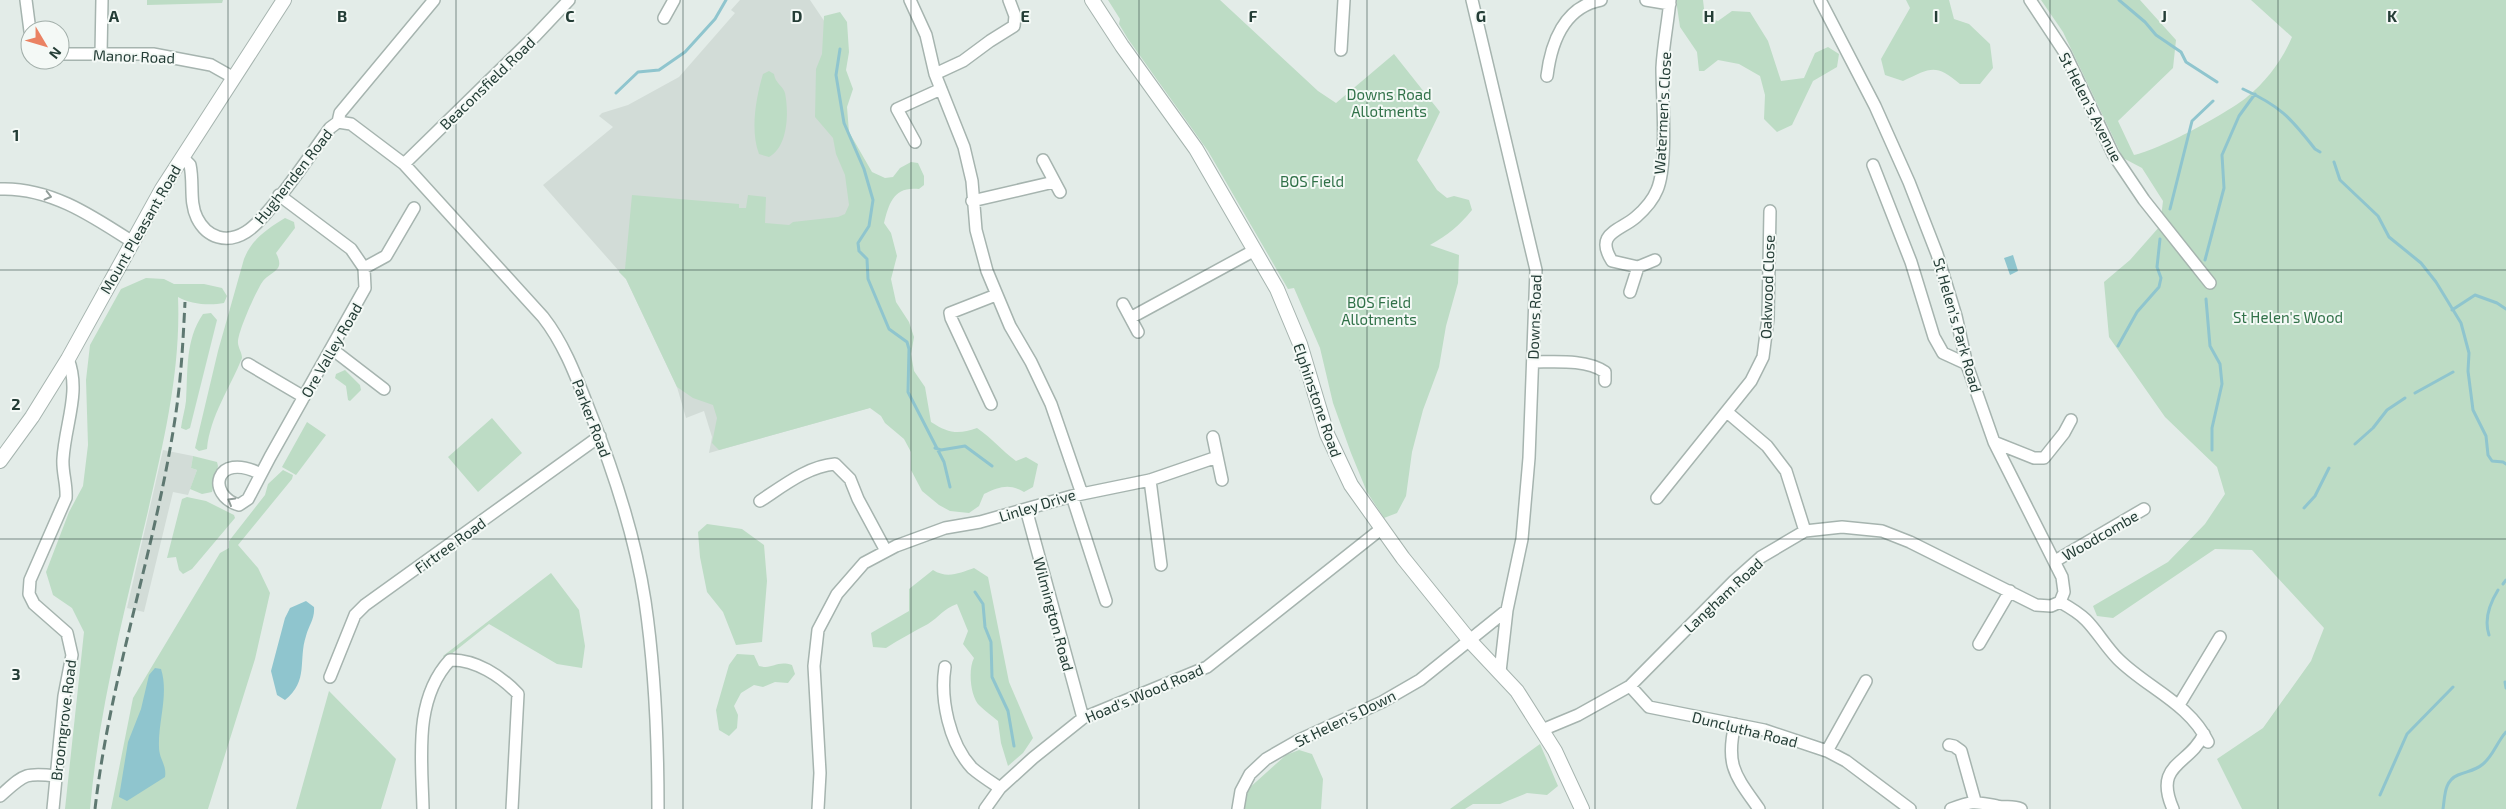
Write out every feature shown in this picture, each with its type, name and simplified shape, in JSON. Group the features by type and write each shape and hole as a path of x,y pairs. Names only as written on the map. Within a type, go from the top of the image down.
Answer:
{"street":[{"path":"26,0 29,20"},
{"path":"101,54 102,0"},
{"name":"Mount Pleasant Road","path":"2,454 68,359 131,241 182,157 284,0"},
{"name":"Hughenden Road","path":"182,157 190,165 193,204 197,218 212,236 229,238 246,232 257,223 330,128 338,122 340,113 434,0"},
{"name":"Beaconsfield Road","path":"404,164 536,35 568,0"},
{"path":"664,18 674,0"},
{"name":"Linley Drive","path":"818,809 820,773 814,666 818,630 837,594 864,563 886,551 945,528 1077,495 1051,404 996,295 976,230 972,201 972,181 964,147 935,74 926,35 910,0"},
{"path":"935,74 963,61 1014,26 1015,16 1009,0"},
{"name":"Elphinstone Road","path":"1092,0 1122,46 1196,149 1277,289 1290,319 1327,434 1341,467 1381,529 1470,641 1517,691 1555,751 1582,809"},
{"path":"1338,43 1344,0"},
{"name":"Downs Road","path":"1472,0 1536,270 1530,458 1522,539 1507,610 1500,672"},
{"path":"1547,76 1553,42 1564,25 1579,9 1601,0"},
{"name":"Watermen's Close","path":"1638,267 1612,261 1606,252 1607,240 1614,230 1635,218 1649,204 1658,189 1662,139 1662,67 1670,2 1646,0"},
{"name":"St Helen's Park Road","path":"1820,0 1875,106 1909,182 1937,254 1956,316 1967,364 1994,442 2062,577 2064,592 2060,602"},
{"name":"St Helen's Avenue","path":"2030,0 2065,53 2113,154 2144,200 2210,283"},
{"name":"Manor Road","path":"70,54 153,54 189,59 212,65 234,78"},
{"path":"915,142 897,109 941,89"},
{"name":"Parker Road","path":"338,122 352,124 404,164 550,325 571,364 600,436 629,531 644,599 653,671 658,809"},
{"path":"972,201 1057,187 1043,160"},
{"path":"1873,165 1911,262 1934,337 1943,353 1967,364"},
{"path":"0,189 12,188 53,196 131,241"},
{"path":"279,195 351,249 364,268 386,256 414,208"},
{"name":"Oakwood Close","path":"1657,498 1751,381 1763,357 1768,318 1770,211"},
{"path":"1132,317 1255,250"},
{"path":"1630,292 1638,267 1654,260"},
{"name":"Ore Valley Road","path":"261,474 365,288 364,268"},
{"path":"991,404 950,313 996,295"},
{"path":"1123,304 1132,317 1138,332"},
{"path":"332,349 384,389"},
{"name":"Broomgrove Road","path":"53,809 64,696 72,655 67,633 34,604 29,594 30,580 66,498 67,484 63,462 64,440 75,386 74,374 68,359"},
{"path":"1533,362 1558,362 1596,366 1604,372 1605,381"},
{"path":"248,364 304,397"},
{"path":"1727,412 1767,446 1786,470 1805,531"},
{"path":"1994,442 2034,458 2044,458 2064,432 2070,420"},
{"name":"Firtree Road","path":"330,677 355,615 365,605 600,436"},
{"path":"1213,437 1222,480"},
{"path":"1106,600 1077,495 1150,480 1217,457"},
{"path":"760,501 810,470 823,465 835,464 850,479 858,499 886,551"},
{"path":"1150,480 1161,565"},
{"name":"Wilmington Road","path":"1026,509 1083,718"},
{"name":"Woodcombe","path":"2055,561 2144,510"},
{"name":"Langham Road","path":"1542,730 1578,715 1630,686 1754,563 1805,531 1842,527 1882,531 1910,542 2036,605 2051,606 2060,602"},
{"name":"Hoad's Wood Road","path":"985,809 1000,788 1033,758 1083,718 1207,667 1381,529"},
{"path":"1979,644 2010,591"},
{"path":"2060,602 2085,619 2117,658 2129,669 2179,705 2206,738 2172,768 2166,784 2173,809"},
{"path":"1470,641 1507,610"},
{"path":"2179,705 2220,637"},
{"name":"St Helen's Down","path":"1238,809 1241,791 1250,774 1266,759 1299,740 1382,702 1420,680 1470,641"},
{"path":"423,809 422,727 429,695 440,671 450,660 464,659 507,682 518,694 512,809"},
{"path":"945,666 942,685 956,744 972,768 1000,788"},
{"path":"1826,751 1866,681"},
{"name":"Dunclutha Road","path":"1630,686 1649,707 1764,730 1826,751 1846,761 1910,809"},
{"path":"1735,724 1731,740 1732,768 1758,809"},
{"path":"1948,745 1954,746 1960,751 1975,801"},
{"path":"0,796 23,776 32,773 56,776"},
{"path":"1951,809 1975,801 1998,807 2012,806 2021,809"}],"shaded area":[{"path":"740,0 810,0 837,40 829,115 863,169 869,408 709,453 712,437 704,411 686,418 677,387 626,279 543,185 613,127 599,116 602,113 628,105 679,77 735,13 731,10"},
{"path":"163,450 193,456 191,468 197,470 188,495 173,492 144,612 127,608"}],"green space":[{"path":"147,0 223,0 222,3 147,5"},
{"path":"1108,0 1220,0 1318,91 1336,103 1394,54 1440,112 1417,160 1437,190 1447,198 1454,196 1469,200 1472,210 1453,230 1430,245 1459,255 1458,283 1446,326 1439,367 1423,410 1412,452 1406,496 1397,513 1384,518 1367,492 1333,403 1320,348 1294,288 1288,289 1208,151 1128,39 1119,24 1120,19"},
{"path":"1676,0 1703,0 1705,17 1718,21 1732,11 1750,12 1768,41 1781,81 1804,78 1815,53 1828,47 1839,54 1837,67 1813,81 1792,125 1777,132 1764,119 1765,95 1760,76 1739,64 1718,60 1704,71 1699,71 1697,52 1680,27"},
{"path":"1906,0 1949,0 1954,19 1969,24 1990,44 1993,68 1980,84 1960,84 1952,77 1938,70 1920,73 1903,81 1885,75 1881,59 1910,8"},
{"name":"St Helen's Wood","path":"2041,0 2140,0 2176,40 2173,68 2118,121 2134,155 2175,139 2224,113 2254,91 2273,70 2284,54 2292,37 2251,0 2506,0 2506,809 2242,809 2217,759 2263,728 2311,661 2324,628 2252,550 2215,549 2113,618 2097,616 2093,606 2168,562 2205,524 2225,494 2217,467 2165,417 2109,337 2104,282 2130,260 2160,226 2163,201 2142,168 2123,158 2063,32"},
{"path":"840,12 847,22 849,52 846,70 853,89 847,107 849,132 872,172 885,178 893,177 900,168 911,162 918,163 924,176 924,185 919,189 904,190 894,197 884,223 891,233 897,256 891,279 896,302 909,322 914,337 911,354 914,371 925,387 931,422 953,432 964,432 977,428 1016,461 1026,457 1038,464 1033,487 1024,492 1009,487 994,489 984,494 979,506 969,513 950,511 939,505 922,491 911,470 911,452 904,439 870,408 719,450 712,443 717,418 713,405 693,398 677,387 626,279 619,272 620,269 625,269 632,195 739,204 739,208 746,208 748,195 766,197 765,223 789,225 793,222 838,217 845,214 849,205 845,175 836,154 833,138 815,117 816,69 822,54 824,16"},
{"path":"769,71 774,74 785,93 787,119 786,129 780,146 769,157 759,154 754,125 760,83 763,74"},
{"path":"285,218 294,222 295,228 276,253 279,262 278,268 263,281 248,311 238,345 242,358 216,414 207,449 199,451 195,448 218,351 244,259 251,246 261,235"},
{"path":"146,278 164,279 174,284 204,284 222,288 227,296 224,303 212,304 194,303 178,297 177,351 170,405 160,458 106,696 90,809 65,809 84,632 72,608 53,595 46,572 69,512 83,486 88,445 86,380 90,345 121,289"},
{"path":"211,313 217,320 190,428 186,430 181,428 186,401 190,345 197,324 203,314"},
{"path":"345,370 360,385 361,390 350,401 348,400 346,386 335,378 336,374"},
{"path":"492,418 522,453 478,492 448,457"},
{"path":"307,422 326,435 296,475 282,467"},
{"path":"193,456 217,462 218,466 212,492 202,494 190,489 197,470 191,468"},
{"path":"283,470 293,475 292,479 238,545 258,568 270,593 255,659 208,809 111,809 133,698 220,553 229,548 229,541 265,495 268,484"},
{"path":"187,497 206,501 234,515 235,518 192,569 183,574 179,570 176,557 167,558 182,499"},
{"path":"707,524 742,529 764,545 767,581 762,642 736,645 723,612 707,592 700,557 698,532"},
{"path":"974,568 988,577 1009,682 1033,738 1023,753 1008,766 1001,743 998,721 980,706 972,690 971,669 974,658 963,644 968,631 957,604 928,624 886,648 873,647 871,633 909,611 909,589 933,570 948,575"},
{"path":"551,573 579,610 585,646 582,668 557,664 489,624 445,659 443,656"},
{"path":"737,654 754,655 759,666 764,667 782,664 792,665 795,674 788,683 775,682 763,687 754,685 741,693 734,706 738,715 737,728 729,736 719,730 716,710 729,665"},
{"path":"329,691 396,759 381,809 296,809"},
{"path":"1540,744 1558,786 1547,795 1527,793 1500,804 1473,804 1465,809 1450,809"},
{"path":"1299,750 1312,754 1323,779 1321,809 1244,809 1247,790 1286,755"}],"water":[{"path":"2013,255 2018,271 2010,275 2004,258"},
{"path":"306,601 314,607 314,615 304,645 300,678 292,693 285,700 277,695 271,671 285,618 290,608"},
{"path":"155,668 161,669 164,688 159,747 165,769 165,777 127,801 119,797 128,742 141,709 149,675"}],"waterway":[{"path":"616,93 638,72 659,70 685,52 715,19 726,0"},
{"path":"2119,0 2145,22 2156,35 2181,52 2186,62 2217,82"},
{"path":"840,49 836,75 844,123 864,169 873,200 869,226 858,243 859,251 867,259 868,279 889,329 907,342 909,349 908,392 944,462 950,487"},
{"path":"2243,89 2284,113 2315,149 2320,152"},
{"path":"2205,260 2224,188 2222,155 2239,116 2255,94"},
{"path":"2170,209 2192,121 2213,101"},
{"path":"2334,162 2340,180 2378,216 2389,237 2421,263 2436,282 2461,323 2469,353 2468,371 2473,410 2486,436 2488,455 2492,461 2506,464"},
{"path":"2118,346 2137,312 2159,287 2161,278 2157,267 2160,239"},
{"path":"2452,310 2475,295 2497,303 2506,309"},
{"path":"2206,299 2210,346 2220,364 2222,384 2212,428 2212,450"},
{"path":"2415,393 2453,372"},
{"path":"2355,444 2373,428 2387,410 2405,398"},
{"path":"935,448 941,450 965,446 992,466"},
{"path":"2304,508 2315,496 2329,468"},
{"path":"2503,584 2506,580"},
{"path":"2489,635 2487,623 2489,612 2498,590"},
{"path":"975,592 983,604 985,627 991,642 992,677 1008,711 1014,746"},
{"path":"2505,682 2506,688"},
{"path":"2380,795 2407,734 2453,687"},
{"path":"2443,809 2446,789 2450,781 2458,775 2474,770 2483,764 2490,757 2506,732"}],"railway":[{"path":"95,809 111,711 156,517 175,419 183,347 185,302"}],"park label":[{"name":"Downs Road Allotments","path":"1389,102"},
{"name":"BOS Field","path":"1312,181"},
{"name":"BOS Field Allotments","path":"1379,310"}]}
